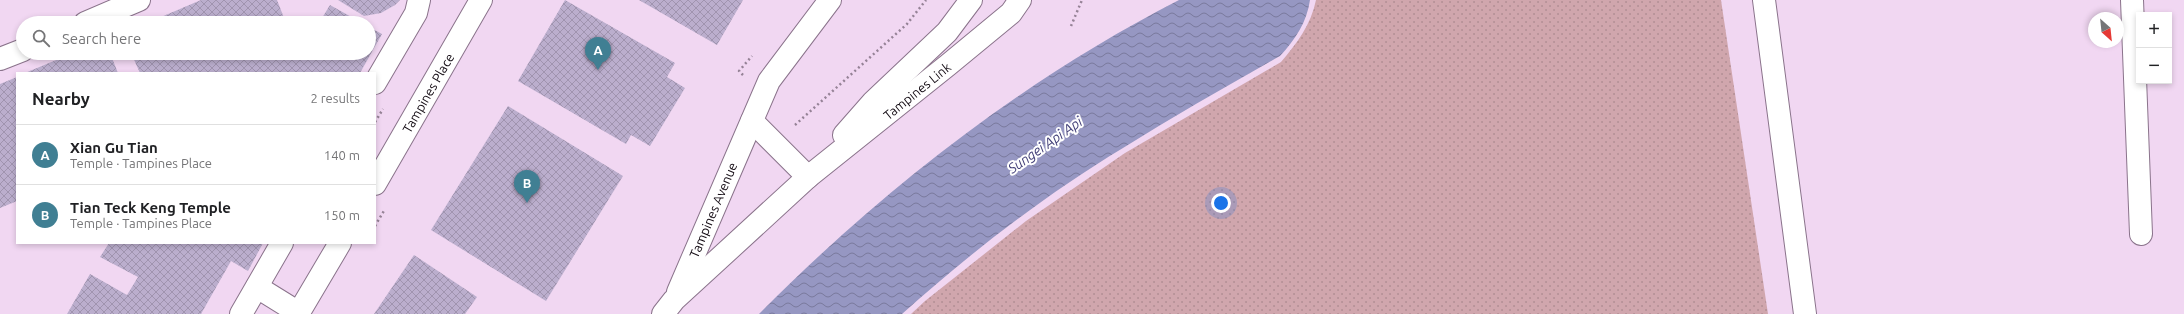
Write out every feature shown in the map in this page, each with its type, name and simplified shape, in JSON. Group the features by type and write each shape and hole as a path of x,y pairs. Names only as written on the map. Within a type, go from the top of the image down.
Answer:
{"street":[{"path":"101,16 139,0"},
{"path":"376,81 416,13 419,0"},
{"name":"Tampines Avenue","path":"669,307 769,81 830,0"},
{"name":"Tampines Link","path":"808,177 873,102 947,32 971,0"},
{"name":"Tampines Link","path":"669,307 808,177 954,61 1011,13 1020,0"},
{"path":"1764,0 1805,314"},
{"path":"2132,0 2141,234"},
{"name":"Tampines Place","path":"376,182 480,1"},
{"path":"0,60 16,53"},
{"path":"752,121 808,177"},
{"path":"241,314 281,244"},
{"path":"257,287 298,313 339,244"}],"path":[{"path":"775,143 907,24 926,0"},
{"path":"1071,26 1082,0"}],"shaded area":[{"path":"1316,0 1721,0 1768,314 911,314 925,301 1026,221 1125,153 1281,62 1298,41 1307,26"}],"water":[{"name":"Sungei Api Api","path":"1179,0 1310,0 1306,16 1300,30 1291,44 1280,56 1162,124 1065,185 981,247 902,314 759,314 806,268 855,224 905,181 957,140 1065,65 1121,31"}],"building":[{"path":"201,0 277,0 283,16 163,16"},
{"path":"338,0 400,0 395,5 381,13 364,16"},
{"path":"565,0 675,63 667,77 685,88 650,146 631,135 626,144 518,81"},
{"path":"639,0 743,0 717,45"},
{"path":"330,5 350,16 323,16"},
{"path":"376,31 382,34 376,45"},
{"path":"56,60 113,60 118,72 27,72"},
{"path":"134,60 367,60 361,72 140,72"},
{"path":"16,77 16,201 0,208 0,84"},
{"path":"508,106 623,176 546,301 431,230"},
{"path":"108,244 262,244 248,271 231,261 201,314 67,314 90,274 127,295 138,277 100,257"},
{"path":"414,255 477,297 465,314 374,314"}],"place":[{"name":"Xian Gu Tian","path":"598,70"},
{"name":"Tian Teck Keng Temple","path":"527,203"}]}
